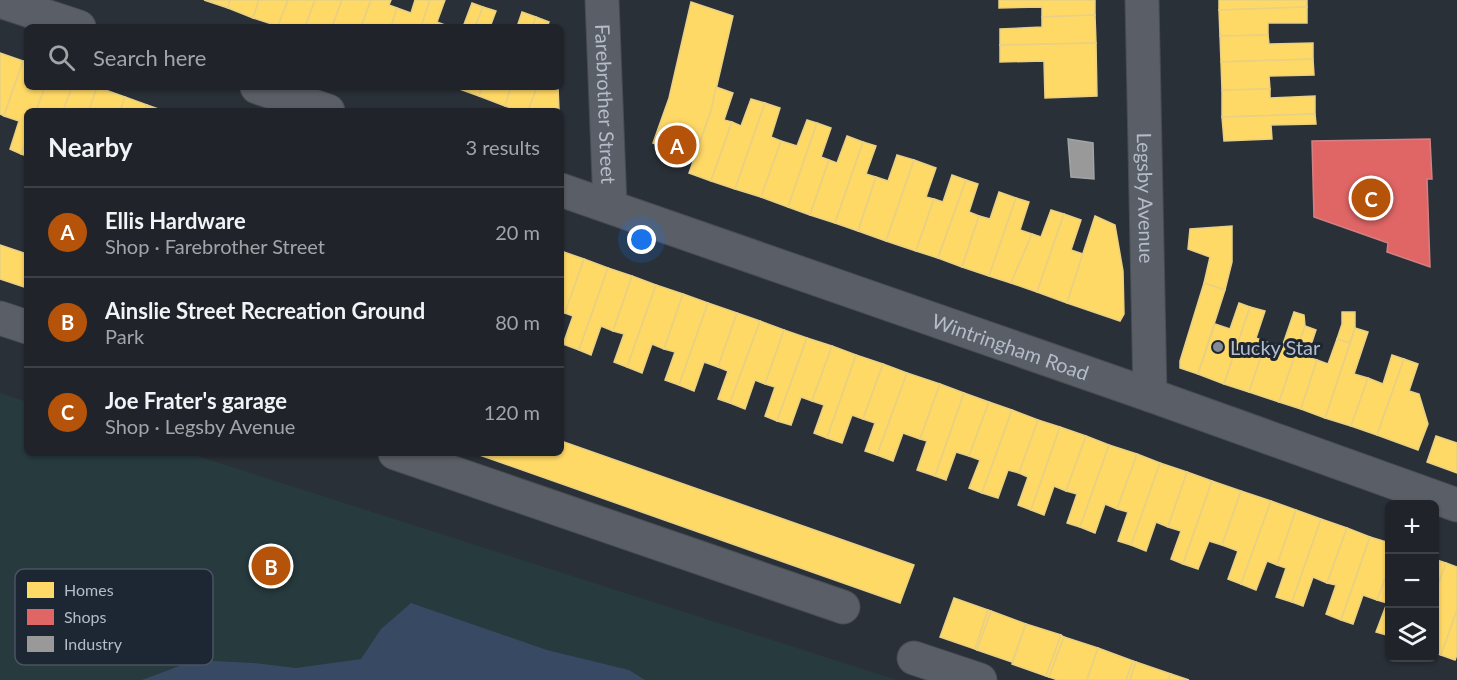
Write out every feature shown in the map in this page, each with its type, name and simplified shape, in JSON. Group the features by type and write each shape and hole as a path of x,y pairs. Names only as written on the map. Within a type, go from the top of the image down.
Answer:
{"street":[{"name":"Farebrother Street","path":"602,0 610,207"},
{"name":"Legsby Avenue","path":"1142,0 1150,395"},
{"path":"0,1 70,24"},
{"path":"265,90 319,108"},
{"name":"Wintringham Road","path":"564,191 1150,395 1457,505"},
{"path":"0,318 24,326"},
{"path":"403,456 843,607"},
{"path":"914,658 980,680"}],"green space":[{"path":"0,393 24,401 24,456 197,456 897,680 0,680"}],"water":[{"path":"411,603 547,650 629,670 645,680 142,680 182,665 213,665 213,661 296,668 361,659 381,629"}],"building: Homes":[{"path":"204,0 230,0 228,8"},
{"path":"230,0 259,0 253,18 228,8"},
{"path":"259,0 288,0 279,24 253,18"},
{"path":"288,0 315,0 306,24 279,24"},
{"path":"315,0 342,0 333,24 306,24"},
{"path":"342,0 371,0 362,24 333,24"},
{"path":"371,0 391,0 389,5 397,8 392,24 362,24"},
{"path":"415,0 430,0 422,24 392,24 397,8 411,13"},
{"path":"430,0 445,0 437,22 442,24 422,24"},
{"path":"999,0 1095,0 1095,15 1042,17 1042,7 999,8"},
{"path":"1219,0 1307,0 1307,7 1219,10"},
{"path":"691,2 733,16 711,111 694,157 653,143 669,98"},
{"path":"472,3 483,7 476,24 464,24"},
{"path":"483,7 496,11 491,24 476,24"},
{"path":"1307,7 1307,23 1268,23 1268,35 1220,36 1219,10"},
{"path":"522,12 536,17 533,24 518,24"},
{"path":"1095,15 1096,43 1000,45 1000,29 1042,27 1042,17"},
{"path":"536,17 549,22 548,24 533,24"},
{"path":"1268,35 1269,44 1313,43 1313,59 1221,62 1220,36"},
{"path":"1096,43 1097,96 1045,98 1044,61 1000,62 1000,45"},
{"path":"0,53 23,61 4,116 0,114"},
{"path":"1313,59 1314,75 1269,76 1270,89 1222,90 1221,62"},
{"path":"24,61 24,90 44,90 37,108 24,108 24,146 21,154 10,149 19,121 4,116"},
{"path":"716,87 733,93 724,120 732,122 711,181 689,173 711,111"},
{"path":"1270,89 1270,98 1315,96 1315,114 1222,117 1222,90"},
{"path":"44,90 71,90 64,108 37,108"},
{"path":"71,90 96,90 90,108 64,108"},
{"path":"96,90 105,90 125,97 121,108 90,108"},
{"path":"462,90 481,90 479,96"},
{"path":"481,90 510,90 505,106 479,96"},
{"path":"510,90 536,90 529,108 505,106"},
{"path":"536,90 558,90 559,108 529,108"},
{"path":"125,97 147,105 146,108 121,108"},
{"path":"751,99 765,103 735,189 711,181 732,122 741,126"},
{"path":"765,103 780,108 771,137 781,141 761,197 735,189"},
{"path":"1315,114 1316,124 1271,125 1272,139 1224,141 1222,117"},
{"path":"807,120 817,123 788,207 761,197 781,141 797,146"},
{"path":"817,123 831,128 821,157 829,160 810,215 788,207"},
{"path":"847,136 863,142 835,223 810,215 829,160 837,163"},
{"path":"863,142 876,146 866,174 876,177 858,231 835,223"},
{"path":"897,155 914,160 886,241 858,231 876,177 888,181"},
{"path":"914,160 936,168 926,197 934,199 916,251 886,241"},
{"path":"952,175 966,180 938,258 916,251 934,199 943,202"},
{"path":"966,180 978,184 969,212 979,216 962,267 938,258"},
{"path":"999,192 1016,198 989,276 962,267 979,216 990,219"},
{"path":"1016,198 1029,202 1020,230 1032,234 1011,283 989,276"},
{"path":"1051,210 1064,214 1037,292 1011,283 1032,234 1041,237"},
{"path":"1064,214 1081,220 1071,250 1083,254 1067,303 1037,292"},
{"path":"1095,216 1115,225 1123,271 1124,314 1120,321 1067,303"},
{"path":"1232,226 1232,262 1225,290 1204,283 1210,257 1188,249 1190,229"},
{"path":"0,245 24,253 24,287 0,279"},
{"path":"564,252 584,259 564,313"},
{"path":"584,259 608,268 579,350 564,344 573,316 565,313"},
{"path":"608,268 632,276 613,331 601,326 591,355 579,350"},
{"path":"632,276 656,285 627,367 614,362 624,334 613,331"},
{"path":"1204,283 1225,290 1198,374 1180,368 1180,361"},
{"path":"656,285 683,294 664,349 652,344 642,373 627,367"},
{"path":"683,294 708,303 679,385 665,380 675,352 664,349"},
{"path":"708,303 737,313 718,367 704,362 694,391 679,385"},
{"path":"1239,303 1250,307 1224,384 1198,374 1215,324 1230,329"},
{"path":"1250,307 1265,311 1256,338 1266,342 1249,392 1224,384"},
{"path":"1294,312 1304,315 1305,326 1279,402 1249,392 1266,342 1282,347"},
{"path":"1342,312 1355,312 1355,328 1350,343 1337,339 1342,324"},
{"path":"737,313 760,321 730,403 718,399 728,371 718,367"},
{"path":"760,321 784,330 765,384 755,380 745,409 730,403"},
{"path":"1305,326 1316,330 1307,357 1317,360 1301,409 1279,402"},
{"path":"1355,328 1368,332 1354,374 1368,378 1351,426 1325,418"},
{"path":"784,330 807,338 777,421 765,416 775,387 765,384"},
{"path":"807,338 832,346 812,401 801,397 791,425 777,421"},
{"path":"1337,339 1350,343 1325,418 1301,409 1317,360 1328,364"},
{"path":"832,346 856,355 827,438 814,433 824,405 812,401"},
{"path":"856,355 883,364 863,419 852,415 842,443 827,438"},
{"path":"1392,355 1404,359 1377,435 1351,426 1368,378 1383,384"},
{"path":"1404,359 1418,364 1409,391 1419,394 1428,424 1418,450 1377,435"},
{"path":"883,364 907,373 877,455 865,451 875,423 863,419"},
{"path":"907,373 940,384 920,439 903,433 893,461 877,455"},
{"path":"940,384 964,393 935,476 917,470 927,441 920,439"},
{"path":"964,393 989,402 969,456 956,452 946,480 935,476"},
{"path":"989,402 1012,410 982,493 969,488 980,460 969,456"},
{"path":"1012,410 1038,420 1019,473 1008,470 998,498 982,493"},
{"path":"1038,420 1060,427 1031,510 1018,505 1028,477 1019,473"},
{"path":"1060,427 1086,436 1066,491 1054,486 1044,515 1031,510"},
{"path":"1086,436 1109,445 1080,527 1067,523 1077,494 1066,491"},
{"path":"1436,436 1457,443 1457,473 1427,462"},
{"path":"564,442 914,565 900,603 483,456 564,456"},
{"path":"1109,445 1137,454 1117,509 1105,504 1095,533 1080,527"},
{"path":"1137,454 1160,463 1131,545 1118,541 1128,512 1117,509"},
{"path":"1160,463 1187,472 1168,527 1156,522 1146,551 1131,545"},
{"path":"1187,472 1212,481 1183,564 1171,559 1181,531 1168,527"},
{"path":"1212,481 1241,491 1222,545 1209,541 1198,569 1183,564"},
{"path":"1241,491 1271,501 1241,584 1228,579 1238,551 1222,545"},
{"path":"1271,501 1296,510 1277,565 1267,561 1256,590 1241,584"},
{"path":"1296,510 1321,519 1292,602 1276,597 1286,568 1277,565"},
{"path":"1321,519 1347,528 1327,583 1313,577 1303,606 1292,602"},
{"path":"1347,528 1370,537 1341,620 1326,614 1336,585 1327,583"},
{"path":"1370,537 1385,542 1385,579 1377,600 1363,595 1353,624 1341,620"},
{"path":"1439,561 1446,563 1439,582"},
{"path":"1446,563 1457,567 1457,610 1441,655 1439,654 1439,582"},
{"path":"1385,579 1385,602 1377,600"},
{"path":"954,598 988,610 975,649 940,637"},
{"path":"1385,608 1385,635 1376,632"},
{"path":"988,610 991,611 977,650 975,649"},
{"path":"1457,610 1457,655 1455,660 1441,655"},
{"path":"991,611 1026,624 1012,662 977,650"},
{"path":"1026,624 1061,635 1046,676 1012,664"},
{"path":"1061,635 1064,637 1049,677 1046,676"},
{"path":"1064,637 1098,648 1087,680 1058,680 1049,677"},
{"path":"1098,648 1133,661 1126,680 1087,680"},
{"path":"1133,661 1136,662 1130,680 1126,680"},
{"path":"1136,662 1171,674 1168,680 1130,680"},
{"path":"1171,674 1189,680 1168,680"}],"building: Shops":[{"path":"1430,139 1432,179 1427,179 1430,267 1387,252 1388,243 1314,217 1312,141"}],"building: Industry":[{"path":"1068,139 1093,143 1094,179 1071,177"}],"place":[{"name":"Ellis Hardware","path":"677,145"},
{"name":"Joe Frater's garage","path":"1371,198"},
{"name":"Lucky Star","path":"1218,347"},
{"name":"Ainslie Street Recreation Ground","path":"271,566"}]}
